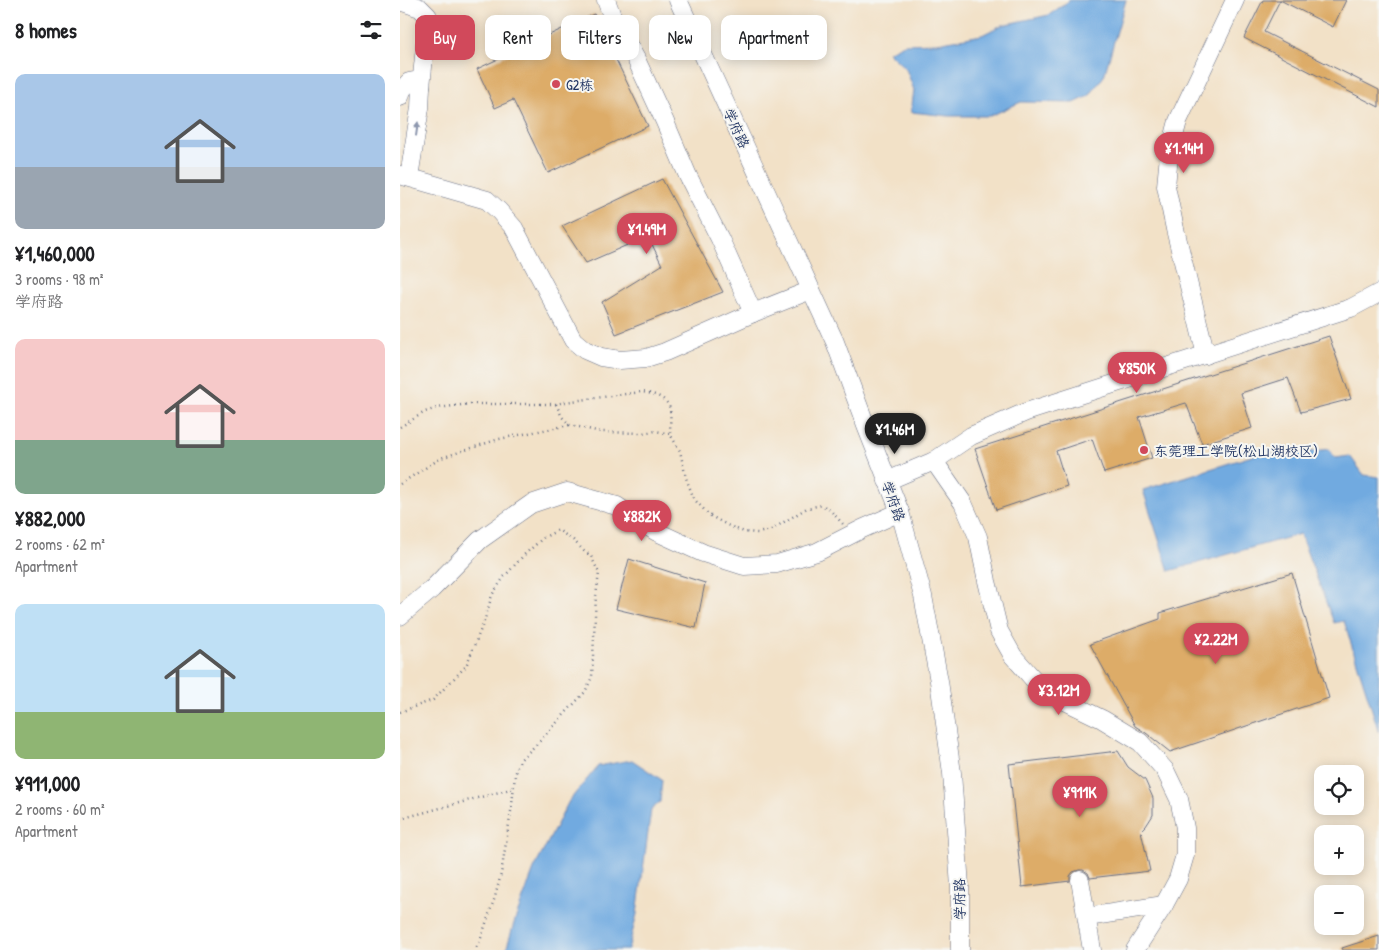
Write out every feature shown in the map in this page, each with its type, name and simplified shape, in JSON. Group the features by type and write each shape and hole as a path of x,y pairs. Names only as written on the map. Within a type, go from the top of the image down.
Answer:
{"street":[{"path":"606,0 612,16 636,59 691,182 720,239 753,313"},
{"name":"学府路","path":"678,0 835,342 900,512 923,596 939,681 952,774 960,887 960,950"},
{"path":"1206,354 1166,186 1169,155 1178,121 1235,0"},
{"path":"400,1 420,8 428,16 424,61 415,85 420,108 404,176 487,200 499,211 514,228 573,340 585,350 601,357 620,360 646,358 665,352 753,313 811,290"},
{"path":"400,97 402,90 415,85"},
{"path":"887,481 934,462 971,436 1026,412 1351,308 1379,293"},
{"path":"934,462 963,503 978,537 986,582 999,631 1013,656 1035,681 1065,701 1140,742 1165,770 1179,799 1185,828 1185,855 1178,879 1135,950"},
{"path":"400,616 432,590 480,540 531,504 568,492 617,506 655,531 702,554 744,566 777,564 817,552 900,512"},
{"path":"1080,880 1092,950"},
{"path":"1087,917 1164,905"}],"path":[{"path":"400,426 425,412 437,408 470,404 556,404 629,393 651,393 664,400 670,409 670,434 680,451 686,478 694,499 709,514 727,525 744,532 758,533 772,530 807,508 822,505 830,510 852,534"},
{"path":"556,404 562,417 570,425"},
{"path":"400,484 441,458 499,439 570,425 601,432 642,433 656,431 670,434"},
{"path":"400,712 433,700 466,666 485,619 492,595 504,577 524,554 543,538 558,530 565,533 592,556 599,573 592,677 584,692 520,760 515,775 501,874 480,941 475,950"},
{"path":"400,819 514,788"}],"water":[{"path":"1070,0 1126,0 1104,76 1089,96 1074,103 1021,102 990,116 949,116 911,112 914,90 906,69 888,52 904,44 937,43 982,35 1002,25 1049,15"},
{"path":"1329,449 1335,458 1350,456 1364,475 1379,477 1379,732 1344,621 1334,623 1300,534 1169,571 1143,490 1271,450 1273,457"},
{"path":"632,760 662,780 660,802 651,810 637,914 628,950 506,950 534,869 569,801 598,766"}],"building":[{"path":"1263,0 1280,0 1264,32 1379,90 1379,107 1244,38"},
{"path":"1280,0 1346,0 1333,27"},
{"name":"G2栋","path":"561,30 561,60 616,60 648,126 548,173 513,100 495,108 477,69 496,60 551,60 551,34"},
{"path":"662,179 723,292 616,334 602,302 662,265 648,236 586,263 562,226"},
{"path":"1329,336 1351,399 1301,412 1288,378 1241,393 1252,428 1202,444 1186,403 1139,417 1152,458 1104,473 1092,439 1056,451 1067,486 996,510 975,449"},
{"path":"629,559 705,583 696,628 616,609"},
{"path":"1292,573 1329,698 1170,752 1135,726 1090,644 1160,619 1160,613"},
{"path":"1118,751 1128,767 1145,780 1153,798 1153,815 1141,831 1150,871 1090,878 1088,873 1079,870 1073,872 1070,876 1070,881 1022,887 1009,764"},
{"path":"1379,936 1379,950 1343,950 1342,948"}],"place":[{"name":"G2栋","path":"556,84"},
{"name":"东莞理工学院(松山湖校区)","path":"1144,450"}]}
